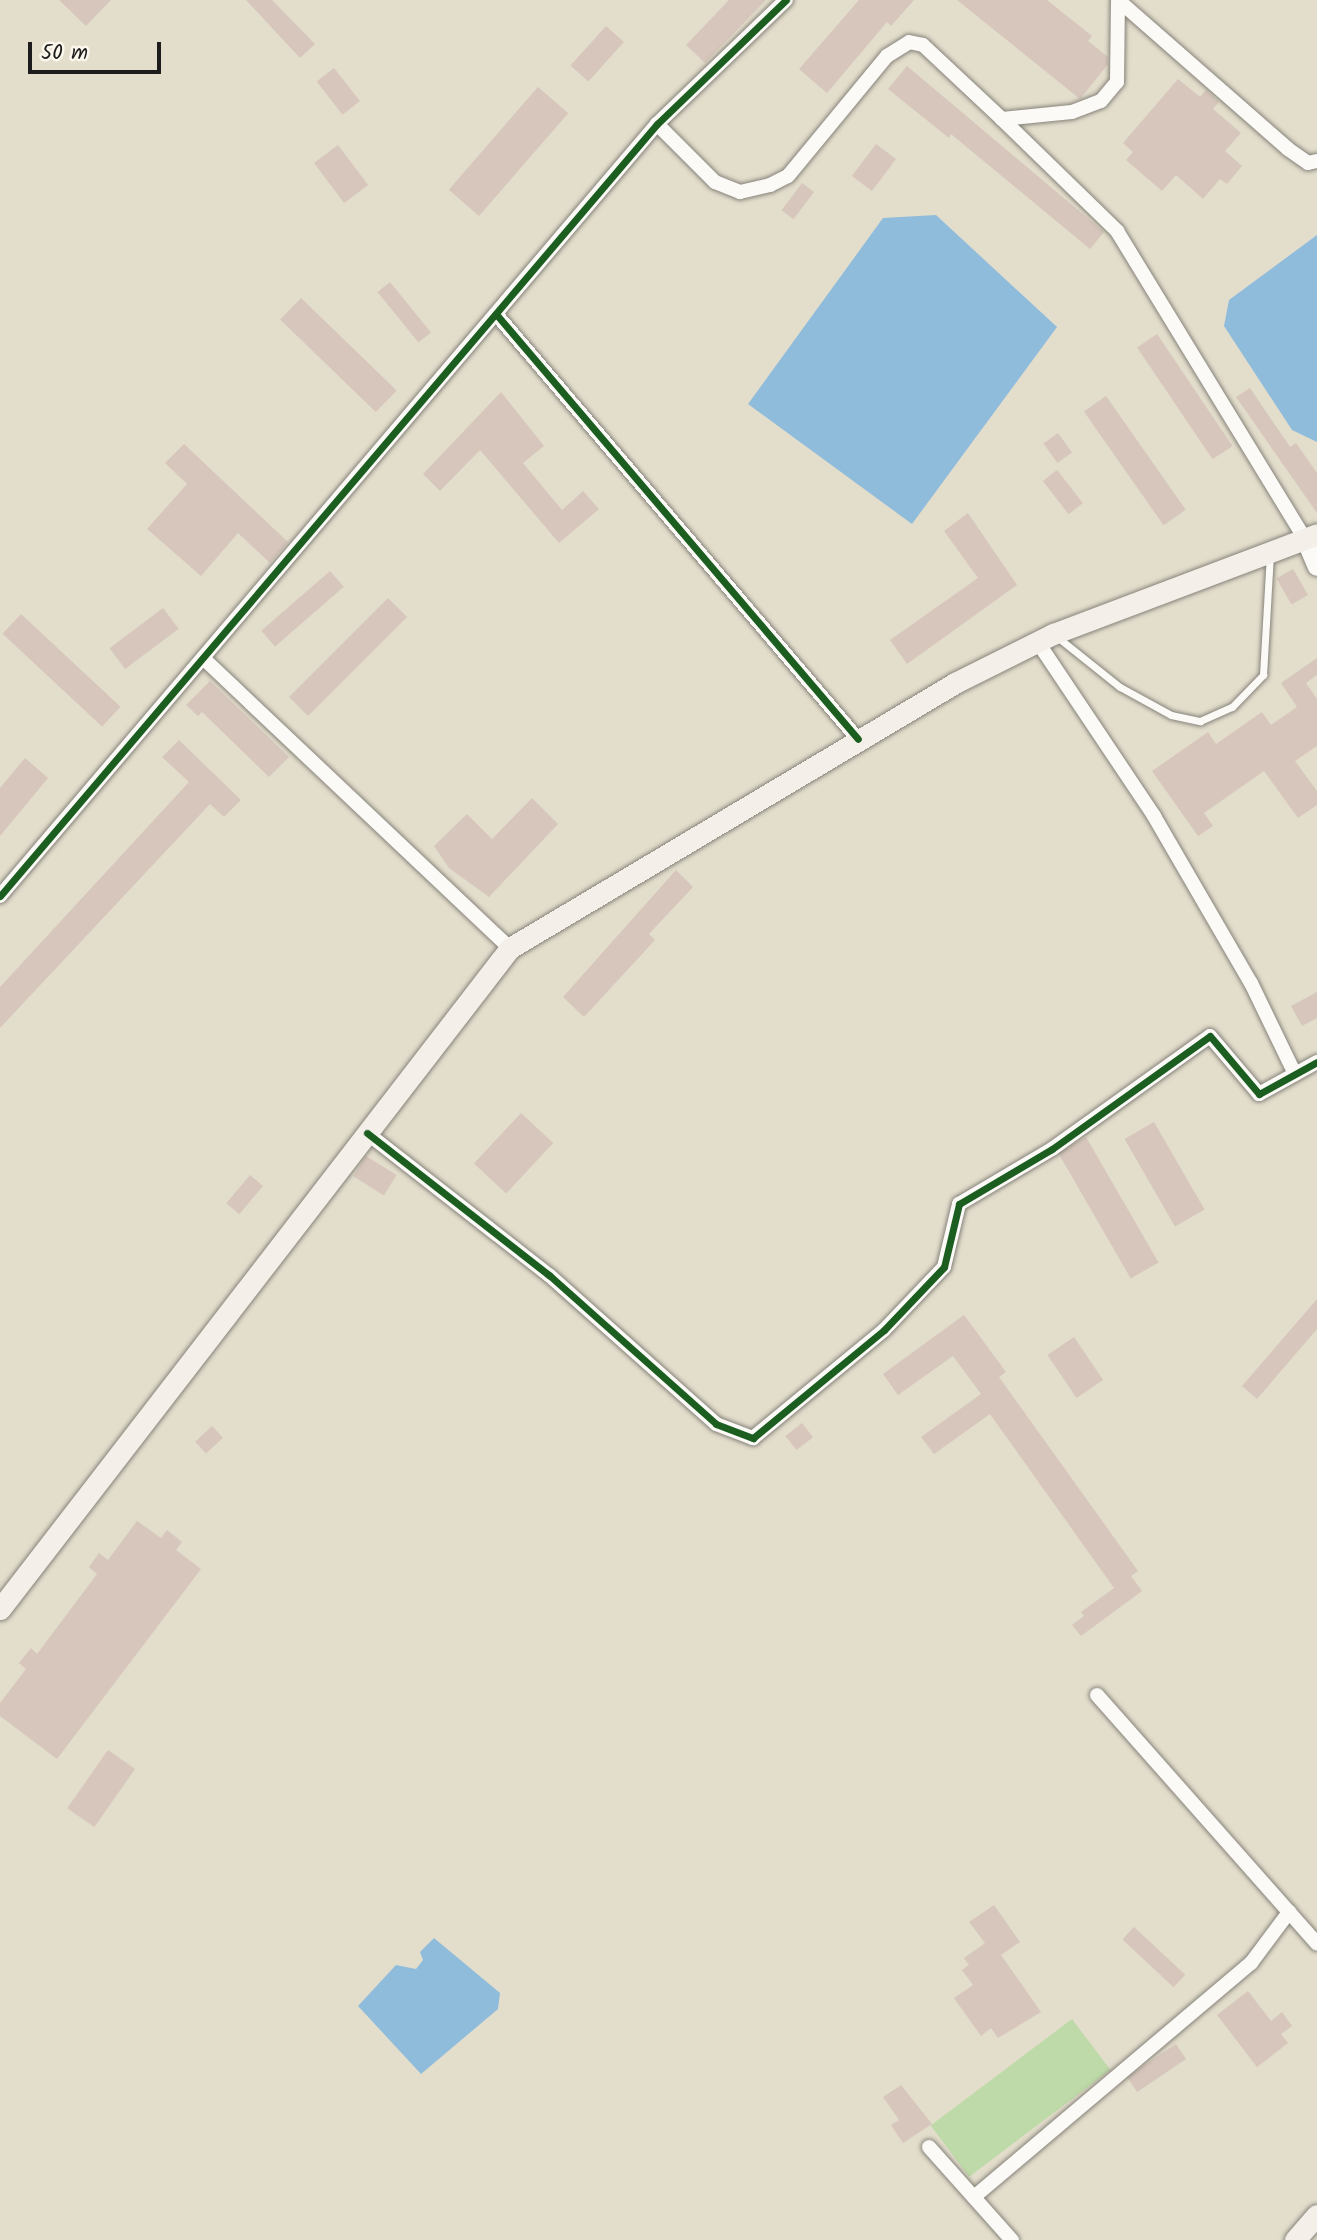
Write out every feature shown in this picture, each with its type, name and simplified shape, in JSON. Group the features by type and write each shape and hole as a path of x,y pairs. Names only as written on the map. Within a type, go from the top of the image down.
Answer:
{"main road":[{"path":"0,1609 510,948 757,804 858,739 1045,637 1311,537"},
{"path":"1296,2240 1317,2215"}],"street":[{"path":"0,895 657,124 786,0"},
{"path":"1002,119 1072,112 1101,101 1117,82 1118,1"},
{"path":"1118,1 1288,149 1308,163 1317,161"},
{"path":"657,124 715,182 740,192 770,185 788,176 887,57 909,42 923,45 1117,231 1311,537 1317,567"},
{"path":"496,314 858,739"},
{"path":"1045,637 1251,982 1295,1074"},
{"path":"203,659 510,948"},
{"path":"367,1133 549,1275 716,1424 753,1438 884,1330 944,1267 959,1204 1052,1149 1210,1036 1259,1094 1317,1062"},
{"path":"1097,1695 1317,1944"},
{"path":"974,2197 1251,1963 1289,1912"},
{"path":"929,2147 1012,2240"}],"lane":[{"path":"1045,637 1120,687 1171,715 1200,721 1232,707 1263,675 1270,551"}],"green space":[{"path":"1072,2019 1111,2070 969,2177 931,2126"}],"water":[{"path":"936,215 1057,327 912,524 748,404 883,218"},
{"path":"1317,235 1317,442 1292,430 1224,326 1229,300"},
{"path":"434,1938 500,1993 498,2009 421,2074 358,2006 396,1965 416,1969 423,1960 420,1952"}],"building":[{"path":"59,0 111,0 86,26"},
{"path":"246,0 272,0 315,44 300,58"},
{"path":"729,0 766,0 705,63 686,45"},
{"path":"859,0 914,0 891,26 887,22 827,93 799,69"},
{"path":"957,0 1047,0 1092,36 1088,41 1108,57 1108,64 1080,99"},
{"path":"606,26 624,42 588,81 571,65"},
{"path":"907,66 1104,232 1090,249 951,134 949,138 888,89"},
{"path":"334,68 360,101 343,115 317,82"},
{"path":"1178,79 1200,97 1206,90 1219,102 1213,109 1241,133 1225,151 1242,166 1227,184 1220,179 1203,199 1176,175 1162,191 1126,160 1133,152 1123,143"},
{"path":"538,87 568,113 479,216 449,190"},
{"path":"876,144 896,159 872,191 852,176"},
{"path":"338,145 368,185 344,203 314,163"},
{"path":"802,183 814,192 794,219 782,210"},
{"path":"390,282 431,333 418,343 378,292"},
{"path":"301,298 397,390 376,412 280,320"},
{"path":"1157,334 1232,446 1213,459 1137,347"},
{"path":"1250,388 1290,447 1296,443 1317,473 1317,513 1236,397"},
{"path":"501,392 544,446 523,463 562,510 583,491 599,509 559,543 480,450 440,491 423,474"},
{"path":"1106,396 1186,510 1164,525 1084,411"},
{"path":"1058,433 1072,452 1058,463 1043,444"},
{"path":"184,444 288,542 270,563 238,533 201,576 147,529 187,484 165,463"},
{"path":"1057,470 1083,503 1069,514 1043,481"},
{"path":"968,513 1017,585 907,664 890,640 978,578 944,531"},
{"path":"1293,569 1308,595 1292,604 1277,578"},
{"path":"330,571 344,587 275,647 261,631"},
{"path":"388,598 407,617 308,716 289,697"},
{"path":"163,608 179,629 125,669 109,648"},
{"path":"21,614 120,707 102,726 3,634"},
{"path":"1317,658 1317,675 1306,683 1317,699 1317,746 1295,761 1317,791 1317,805 1298,818 1264,771 1204,813 1213,826 1198,836 1152,771 1208,732 1216,744 1262,712 1271,725 1297,707 1281,683"},
{"path":"210,681 289,757 269,777 202,712 198,716 186,705"},
{"path":"179,740 241,800 224,817 210,804 0,1028 0,987 189,782 162,757"},
{"path":"25,758 48,778 0,836 0,788"},
{"path":"532,798 558,824 489,897 449,868 434,846 467,814 492,839"},
{"path":"676,870 693,887 649,934 655,940 584,1017 563,997"},
{"path":"1317,992 1317,1018 1302,1026 1291,1006"},
{"path":"521,1113 553,1143 506,1193 474,1163"},
{"path":"1154,1122 1204,1209 1175,1226 1125,1139"},
{"path":"1086,1137 1158,1263 1131,1279 1058,1153"},
{"path":"366,1156 397,1175 384,1195 353,1176"},
{"path":"250,1175 263,1186 239,1214 226,1203"},
{"path":"1317,1299 1317,1329 1257,1399 1242,1386"},
{"path":"964,1315 1006,1372 999,1377 1138,1571 1131,1576 1142,1591 1081,1636 1072,1625 1084,1616 1081,1612 1114,1588 990,1414 934,1454 921,1437 981,1394 953,1356 898,1395 883,1374"},
{"path":"1074,1337 1103,1380 1077,1398 1047,1355"},
{"path":"802,1423 813,1437 797,1450 785,1436"},
{"path":"212,1426 223,1438 206,1453 195,1442"},
{"path":"137,1521 161,1538 167,1530 182,1542 176,1550 201,1569 57,1759 0,1716 0,1703 26,1669 19,1663 31,1648 37,1654 97,1574 89,1567 99,1553 108,1560"},
{"path":"108,1750 135,1769 94,1827 67,1808"},
{"path":"994,1905 1020,1942 1001,1955 1041,2012 998,2038 991,2028 981,2036 954,1998 973,1985 962,1970 969,1965 964,1958 985,1943 969,1922"},
{"path":"1134,1927 1185,1975 1174,1987 1122,1939"},
{"path":"1248,1991 1271,2021 1282,2012 1292,2026 1281,2034 1288,2043 1257,2067 1217,2015"},
{"path":"1176,2044 1186,2059 1137,2092 1127,2077"},
{"path":"901,2085 932,2124 903,2143 891,2125 899,2120 883,2097"}],"cycle path":[{"path":"0,896 657,124 786,0"},
{"path":"496,314 858,739"},
{"path":"367,1133 549,1275 716,1424 753,1438 884,1330 944,1267 959,1204 1052,1149 1210,1036 1259,1094 1317,1062"}]}
